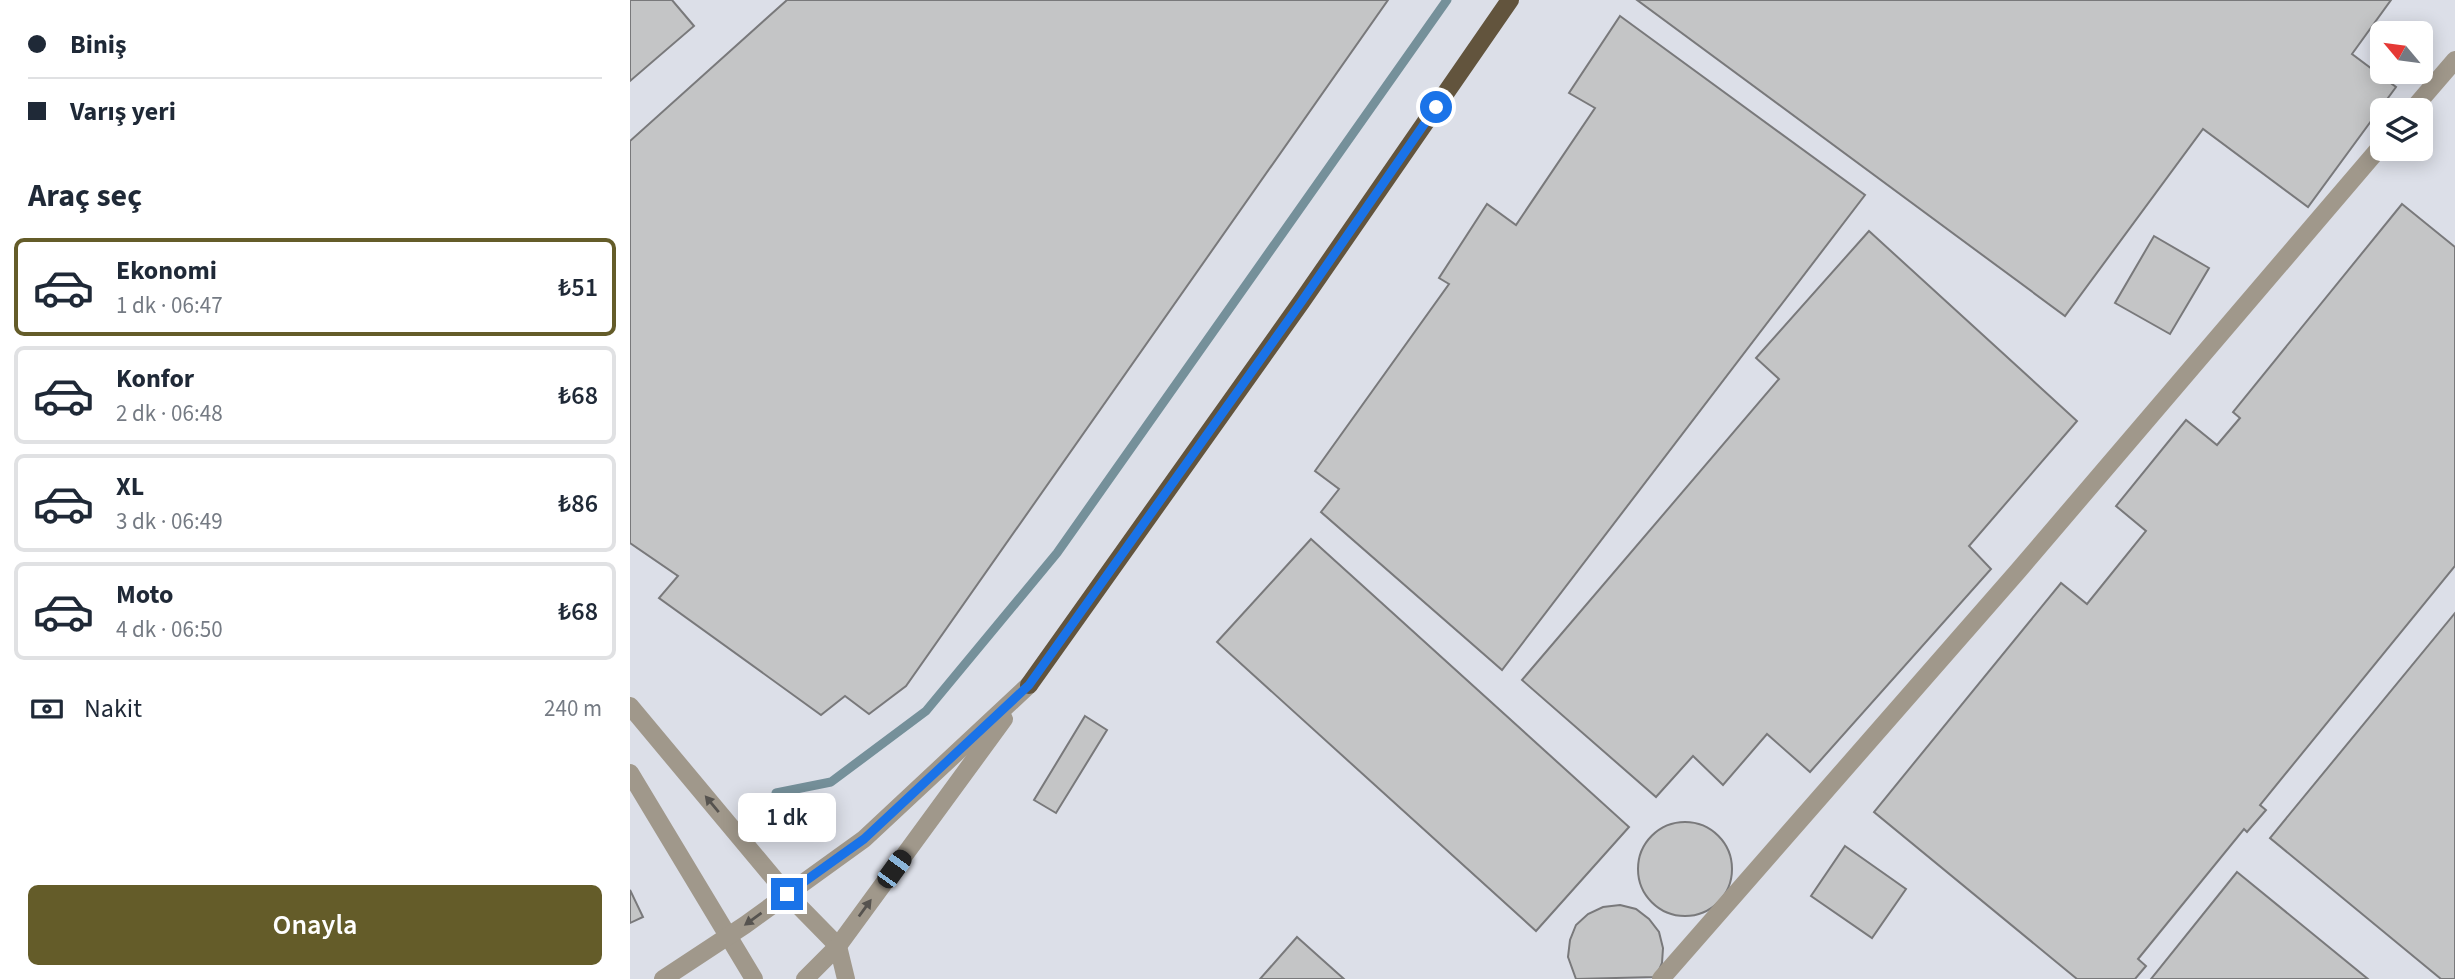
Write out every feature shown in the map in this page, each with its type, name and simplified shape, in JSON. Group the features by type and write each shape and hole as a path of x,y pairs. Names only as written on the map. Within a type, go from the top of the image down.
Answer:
{"main road":[{"path":"1029,685 1302,301 1510,0"}],"street":[{"path":"2422,98 2455,60"},
{"path":"1661,979 2018,571 2370,159"},
{"path":"663,979 745,925 864,839 1029,685"},
{"path":"806,979 838,946 1029,685"},
{"path":"630,706 787,894 838,946 846,979"},
{"path":"630,774 754,979"}],"shaded area":[{"path":"630,0 2455,0 2455,979 630,979"}],"building":[{"path":"630,0 672,0 694,26 630,81"},
{"path":"787,0 1388,0 906,686 869,714 845,696 821,715 659,598 678,576 630,543 630,141"},
{"path":"1637,0 2391,0 2376,21 2370,21 2370,29 2352,54 2370,68 2370,84 2392,84 2396,87 2388,98 2370,98 2370,122 2308,207 2203,129 2065,316"},
{"path":"1620,16 1865,195 1502,670 1321,512 1339,489 1315,471 1449,284 1439,278 1487,204 1516,225 1595,108 1569,93"},
{"path":"2402,204 2455,247 2455,566 2260,805 2266,810 2247,832 2244,829 2138,959 2146,966 2135,979 2077,979 1874,812 2061,583 2087,604 2146,531 2116,506 2186,420 2217,445 2240,418 2233,412"},
{"path":"1869,231 2077,421 1969,546 1991,569 1810,772 1767,734 1723,785 1693,756 1656,797 1522,680 1779,379 1756,358"},
{"path":"2154,236 2209,268 2170,334 2115,303"},
{"path":"1311,539 1629,827 1536,931 1217,642"},
{"path":"2455,613 2455,979 2441,979 2270,838"},
{"path":"1085,716 1107,730 1056,813 1034,800"},
{"path":"1676,822 1694,822 1719,835 1729,851 1732,869 1729,887 1719,903 1694,916 1676,916 1651,903 1638,878 1638,860 1651,835"},
{"path":"1845,846 1906,889 1872,938 1811,896"},
{"path":"2237,872 2368,979 2151,979"},
{"path":"630,890 643,917 630,923"},
{"path":"1620,905 1636,909 1649,919 1659,932 1663,948 1662,963 1656,977 1576,979 1568,957 1570,940 1576,925 1588,914 1603,907"},
{"path":"1297,937 1344,979 1260,979"}],"waterway":[{"path":"776,793 831,782 926,711 1057,553 1447,0"}],"route":[{"path":"787,894 864,839 1029,685 1302,301 1436,107"}]}
